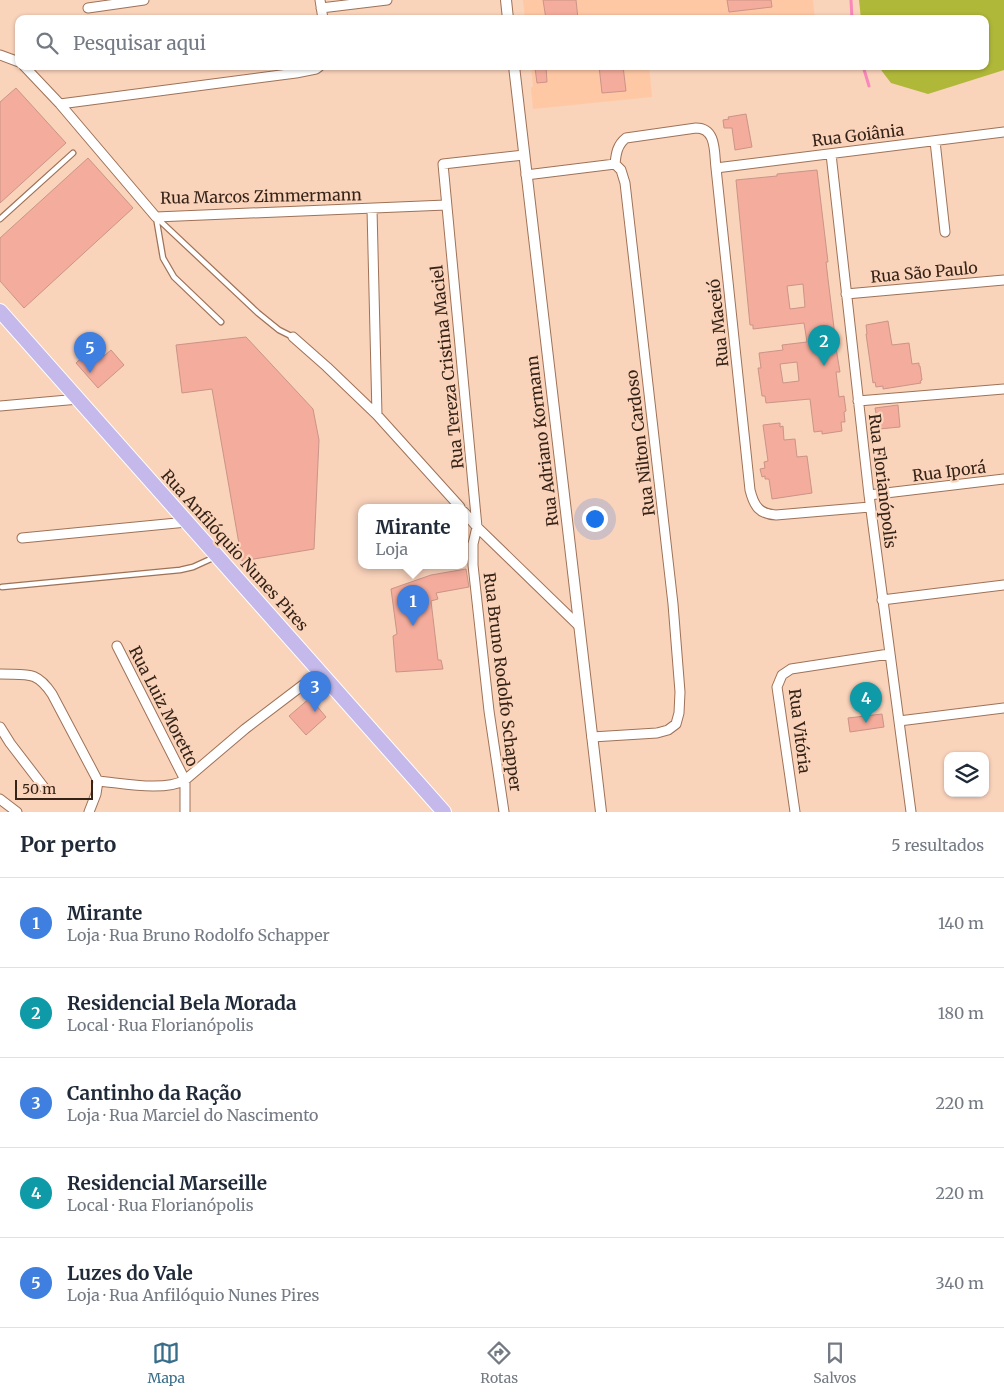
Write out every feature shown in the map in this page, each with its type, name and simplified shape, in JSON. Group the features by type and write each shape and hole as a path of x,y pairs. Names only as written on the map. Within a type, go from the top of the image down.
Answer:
{"main road":[{"name":"Rua Anfilóquio Nunes Pires","path":"0,311 444,812"}],"street":[{"path":"88,8 144,0"},
{"path":"321,4 387,0"},
{"path":"506,0 508,15"},
{"path":"0,55 15,61"},
{"name":"Rua Marcos Zimmermann","path":"28,70 60,104 156,217 446,205"},
{"path":"60,104 311,70"},
{"name":"Rua Adriano Kormann","path":"514,70 601,812"},
{"name":"Rua Maceió","path":"616,164 619,145 626,138 699,128 711,135 749,480 754,502 759,510 767,514 776,515 870,507"},
{"name":"Rua Goiânia","path":"716,168 1004,132"},
{"path":"935,141 945,232"},
{"name":"Rua Florianópolis","path":"831,154 870,507 910,812"},
{"name":"Rua Tereza Cristina Maciel","path":"478,527 443,164 524,156"},
{"path":"526,175 616,164"},
{"name":"Rua Nilton Cardoso","path":"592,737 657,734 668,730 676,724 679,713 680,692 673,604 625,183 621,170 616,164"},
{"path":"372,209 377,415"},
{"name":"Rua São Paulo","path":"846,294 1004,280"},
{"name":"Rua Tereza Cristina Maciel","path":"293,337 377,415 457,504"},
{"path":"858,401 1004,389"},
{"path":"0,406 79,399"},
{"name":"Rua Iporá","path":"869,495 1004,479"},
{"path":"468,516 579,626"},
{"path":"22,538 187,522"},
{"name":"Rua Bruno Rodolfo Schapper","path":"478,527 473,544 473,565 489,711 504,812"},
{"path":"882,600 1004,585"},
{"name":"Rua Luiz Moretto","path":"117,646 186,780"},
{"name":"Rua Vitória","path":"795,812 777,687 782,675 791,669 889,654"},
{"path":"98,781 156,786 175,784 186,780 244,729 320,672"},
{"path":"0,674 37,677 52,694 98,781 96,794 89,812"},
{"path":"898,721 1004,708"},
{"path":"0,726 10,743 46,790"},
{"path":"185,812 186,780"},
{"path":"0,799 17,812"}],"lane":[{"path":"0,219 72,153"},
{"path":"156,217 163,258 174,277 221,322"},
{"name":"Rua Tereza Cristina Maciel","path":"156,217 258,313 278,330 293,337"},
{"path":"2,586 180,570 218,556"}],"shaded area":[{"path":"523,0 813,0 815,15 525,15"},
{"path":"531,70 649,70 652,97 533,109 531,88 533,86"}],"green space":[{"path":"859,0 1004,0 1004,70 928,94 891,83 881,70 989,70 989,15 861,15"}],"building":[{"path":"543,0 576,0 578,15 545,15"},
{"path":"727,0 771,0 772,7 729,12"},
{"path":"535,70 546,70 547,82 537,83"},
{"path":"599,70 623,70 626,91 602,93"},
{"path":"16,88 66,143 0,203 0,102"},
{"path":"746,114 752,147 735,150 732,128 724,128 723,120 729,119 728,117"},
{"path":"88,158 133,208 24,308 0,281 0,238"},
{"path":"817,170 828,262 826,262 834,336 840,372 836,372 839,397 844,396 846,411 844,412 845,422 841,422 842,431 822,434 822,431 814,432 810,399 766,403 765,396 762,396 758,368 761,368 759,353 783,350 782,345 807,342 804,323 753,329 753,325 750,325 736,180 777,176 777,174","holes":["803,284 805,307 790,309 787,286","797,362 799,381 783,383 780,364"]},
{"path":"888,321 892,345 909,343 912,364 919,363 920,366 921,383 883,389 883,386 876,387 875,382 873,383 866,325"},
{"path":"246,337 313,409 319,440 314,549 242,561 212,389 182,393 176,345"},
{"path":"111,350 124,365 98,388 76,363 89,351 98,361"},
{"path":"898,405 900,427 879,429 875,408"},
{"path":"780,423 780,427 783,426 784,440 795,439 797,457 807,456 812,493 772,499 769,479 765,479 765,476 762,477 760,469 765,468 764,462 768,461 763,425"},
{"path":"466,569 469,587 436,593 438,599 431,601 438,660 441,660 443,669 396,672 393,636 397,634 391,589 431,575"},
{"path":"310,698 326,717 306,735 289,716"},
{"path":"882,714 884,727 850,732 848,718"}],"waterway":[{"path":"851,0 852,15"},
{"path":"864,70 869,86"}],"place":[{"name":"Residencial Bela Morada","path":"824,366"},
{"name":"Luzes do Vale","path":"90,373"},
{"name":"Mirante","path":"413,626"},
{"name":"Cantinho da Ração","path":"315,712"},
{"name":"Residencial Marseille","path":"866,723"}]}
